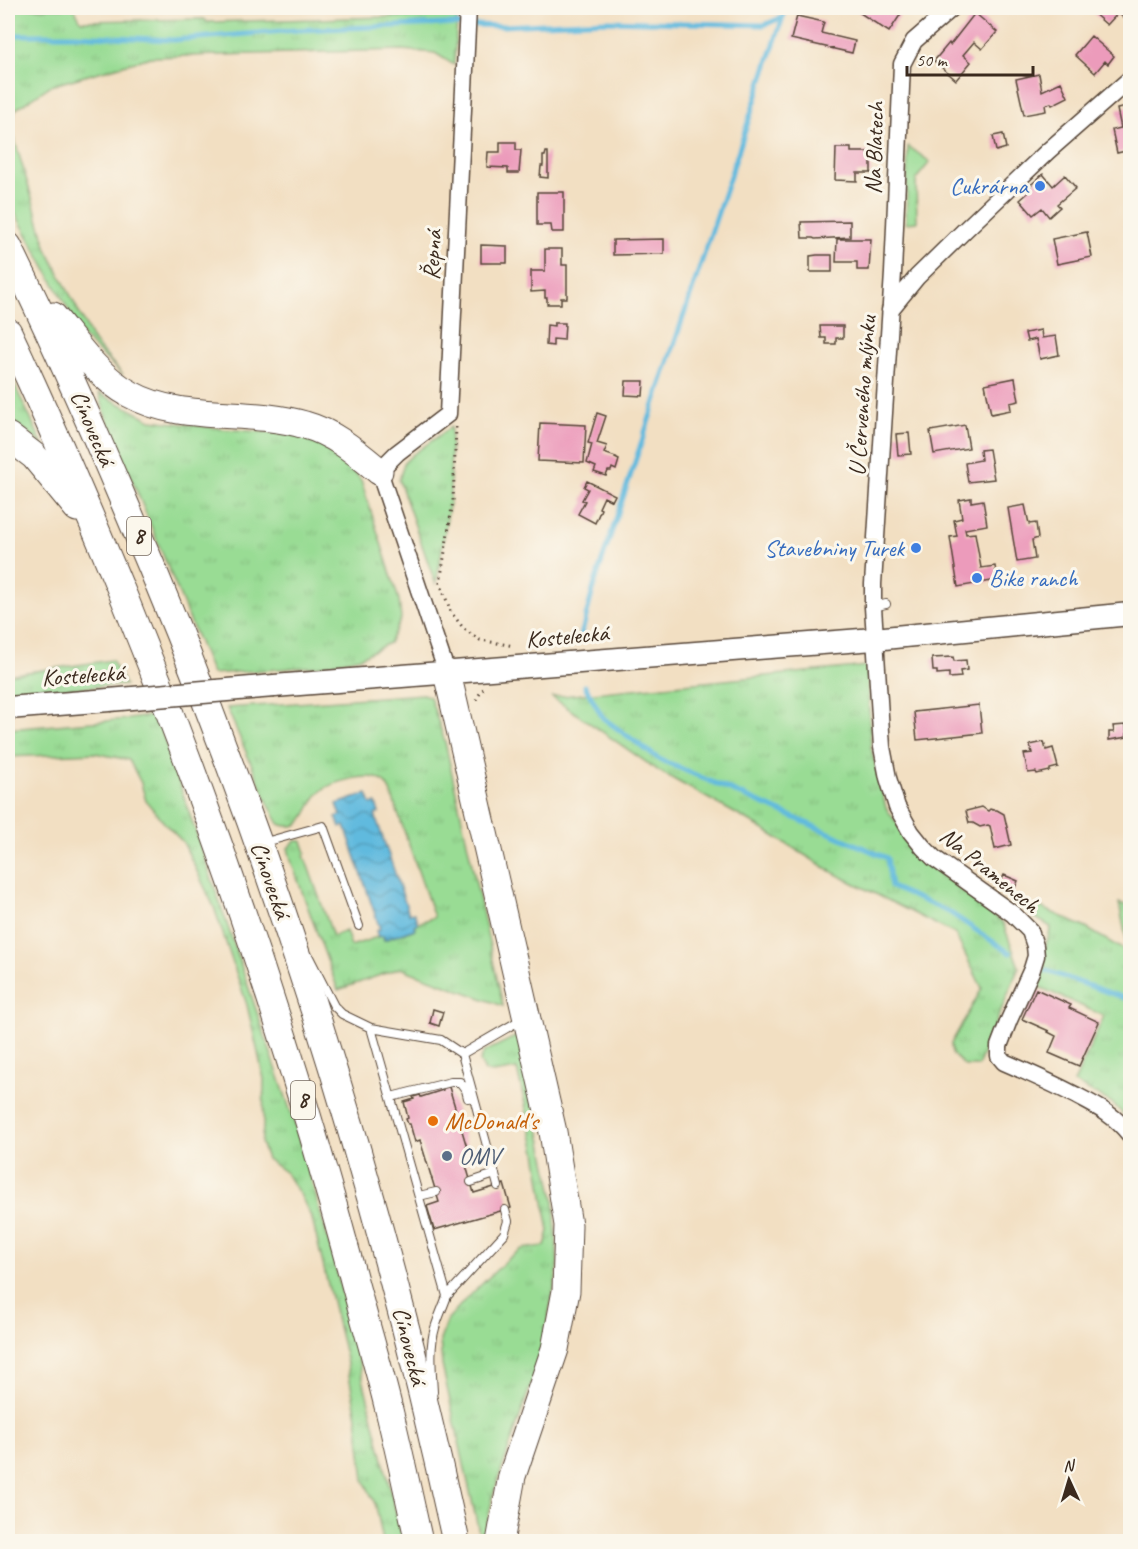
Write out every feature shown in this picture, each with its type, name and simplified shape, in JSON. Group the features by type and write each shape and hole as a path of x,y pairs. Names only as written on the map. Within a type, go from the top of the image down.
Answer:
{"highway":[{"name":"Cínovecká","path":"8,246 68,372 189,656 273,886 320,1025 380,1228 433,1435 456,1542"},
{"path":"25,280 100,372 129,394 157,406 274,418 306,425 333,436 379,471"},
{"name":"Cínovecká","path":"8,332 98,534 153,669 206,807 284,1035 386,1397 419,1542"},
{"path":"8,436 34,456 98,534"},
{"path":"447,673 553,1132 568,1225 566,1290 555,1349 512,1476 500,1542"}],"main road":[{"name":"Kostelecká","path":"8,708 874,639 1131,614"}],"street":[{"name":"Na Blatech","path":"890,310 902,64 914,41 952,8"},
{"name":"Řepná","path":"448,414 468,19"},
{"name":"U Červeného mlýnku","path":"874,639 879,606 873,584 890,310 917,276 1048,151 1131,79"},
{"path":"447,673 379,471 448,414"},
{"name":"Na Pramenech","path":"874,639 882,747 897,807 910,832 934,858 1013,914 1030,931 1035,946 1036,956 1032,969 999,1046 999,1056 1004,1062 1047,1080 1105,1110 1131,1135"}],"lane":[{"path":"258,843 323,826 359,926"},
{"path":"273,886 334,1006 342,1014 371,1028 441,1040 462,1054 498,1186"},
{"path":"462,1054 527,1016"},
{"path":"371,1028 447,1296"},
{"path":"391,1097 440,1084 460,1082 466,1090 481,1142 489,1151"},
{"path":"471,1182 495,1174"},
{"path":"419,1196 436,1192"},
{"path":"433,1435 432,1346 435,1328 447,1296 504,1234 508,1221 505,1210"}],"path":[{"path":"448,414 457,422 453,490 440,583 451,612 464,629 480,639 505,645"}],"green space":[{"path":"15,8 74,8 81,21 204,19 207,22 422,16 431,8 458,8 454,65 435,53 402,50 151,57 50,86 15,110 12,131 47,249 94,342 123,375 84,338 8,200 8,14"},
{"path":"908,146 930,162 916,179 917,222 906,223"},
{"path":"8,371 44,447 27,432 8,421"},
{"path":"99,393 151,420 224,429 305,435 341,455 361,480 399,600 401,619 389,643 361,657 320,666 212,674 105,414"},
{"path":"451,427 450,500 436,585 399,480 404,463"},
{"path":"112,660 125,685 8,692 8,675"},
{"path":"867,666 871,748 886,808 924,861 1003,923 1019,967 978,1066 965,1066 952,1054 951,1044 982,988 955,934 834,873 756,825 659,771 552,697"},
{"path":"423,694 430,697 445,742 503,1006 400,968 338,990 288,848 295,841 302,841 306,853 304,855 333,936 346,931 351,946 383,935 384,940 415,929 413,925 434,917 391,793 383,781 373,777 341,782 321,791 301,822 288,826 279,824 227,708"},
{"path":"156,715 297,1130 334,1261 403,1541 383,1541 376,1506 364,1480 357,1417 346,1359 312,1219 301,1196 285,1172 267,1159 261,1143 264,1079 247,1005 214,907 183,842 146,801 141,783 129,760 95,753 8,757 8,729"},
{"path":"1119,903 1130,906 1130,1121 1111,1102 1074,1083 1104,1016 1035,985 1051,927 1029,914 1036,905 1086,928 1129,953"},
{"path":"519,1035 554,1198 558,1268 540,1358 494,1492 484,1537 480,1537 442,1365 440,1340 448,1319 463,1302 509,1258 522,1249 545,1246 549,1231 536,1152 517,1069 493,1073 485,1071 480,1061 484,1052"}],"water":[{"path":"367,794 371,804 376,803 379,813 375,815 409,914 414,913 418,923 414,925 415,929 384,940 383,936 378,937 376,931 380,929 345,826 340,827 336,817 341,815 337,804"}],"building":[{"path":"859,8 904,9 889,32 857,11"},
{"path":"1096,8 1130,8 1130,24 1118,13 1107,25 1092,12"},
{"path":"975,13 997,32 982,49 974,42 963,55 971,62 956,80 934,61"},
{"path":"797,16 824,22 821,33 855,41 852,53 791,39"},
{"path":"1091,36 1114,56 1108,64 1105,61 1095,73 1075,55"},
{"path":"1039,74 1042,91 1061,82 1068,97 1052,105 1051,103 1045,105 1046,111 1024,115 1016,79"},
{"path":"1130,106 1130,150 1117,153 1112,130 1121,128 1117,109"},
{"path":"1003,134 1006,148 996,151 993,136"},
{"path":"500,142 516,142 516,150 521,150 519,173 508,173 508,168 487,167 488,152 500,152"},
{"path":"836,148 851,148 851,152 871,152 871,173 857,173 857,181 835,180"},
{"path":"548,152 548,178 540,177 543,156"},
{"path":"1043,174 1053,186 1065,175 1076,188 1057,204 1060,207 1049,217 1042,208 1033,215 1020,200 1028,193 1025,190"},
{"path":"537,192 564,192 564,232 552,232 551,225 537,225"},
{"path":"850,221 850,237 802,238 801,222"},
{"path":"1087,232 1092,257 1057,264 1052,239"},
{"path":"664,239 664,254 613,255 613,240"},
{"path":"837,239 871,239 869,270 857,270 857,262 836,262"},
{"path":"481,245 507,246 507,263 481,263"},
{"path":"545,249 562,249 562,265 567,265 567,298 561,298 561,304 547,304 545,291 531,292 531,271 545,271"},
{"path":"832,255 832,272 810,272 810,256"},
{"path":"554,323 565,323 564,340 553,339 553,346 546,345 547,325 554,326"},
{"path":"820,326 843,326 843,338 836,338 836,344 826,344 826,338 821,338"},
{"path":"1041,330 1042,338 1056,336 1059,355 1040,359 1036,339 1027,341 1025,333"},
{"path":"1015,378 1019,401 1010,403 1011,410 991,414 985,384"},
{"path":"626,381 644,381 643,396 625,395"},
{"path":"597,413 606,416 597,443 607,446 604,453 619,460 616,470 612,468 606,476 594,472 596,467 587,463 592,444 588,443"},
{"path":"540,423 586,425 584,463 538,461"},
{"path":"965,425 969,448 934,454 930,431"},
{"path":"909,433 911,454 898,455 896,434"},
{"path":"989,449 994,479 968,482 965,463 981,460 980,450"},
{"path":"587,481 615,495 612,501 604,497 595,523 578,514 585,501 582,500 588,489 584,487"},
{"path":"971,498 971,502 983,500 987,525 965,529 966,534 975,533 981,568 995,566 997,580 958,587 950,537 957,536 954,520 962,518 959,500"},
{"path":"1025,505 1029,524 1036,523 1038,538 1032,540 1035,559 1017,562 1008,508"},
{"path":"953,657 954,661 966,660 967,670 960,671 961,677 949,678 949,673 937,674 937,671 933,671 932,658"},
{"path":"979,705 982,733 917,740 914,712"},
{"path":"1126,725 1127,737 1109,740 1109,732 1114,732 1113,726"},
{"path":"1044,742 1046,750 1053,748 1058,767 1037,774 1036,772 1028,773 1024,754 1032,753 1030,745"},
{"path":"982,807 988,811 997,810 1004,814 1011,845 995,849 990,826 980,827 969,823 966,811"},
{"path":"1004,875 1018,881 1013,892 999,886"},
{"path":"1036,989 1071,1005 1069,1008 1099,1022 1079,1066 1049,1053 1056,1036 1022,1019"},
{"path":"433,1009 443,1012 439,1026 430,1023"},
{"path":"449,1087 471,1161 465,1162 474,1193 504,1184 511,1208 434,1230 427,1206 439,1202 420,1140 415,1142 410,1124 406,1119 408,1118 404,1102 414,1099 413,1097 420,1095 421,1097"}],"waterway":[{"path":"8,35 75,35 173,40 296,30 445,24 503,26 607,21 764,25 783,17 787,8"},
{"path":"581,636 595,582 783,17"},
{"path":"585,686 603,718 659,759 887,858 891,887 949,912 1010,953"},
{"path":"1047,971 1130,1000"}],"place":[{"name":"Cukrárna","path":"1040,186"},
{"name":"Stavebniny Turek","path":"916,548"},
{"name":"Bike ranch","path":"977,578"},
{"name":"McDonald's","path":"433,1121"},
{"name":"OMV","path":"447,1156"}]}
